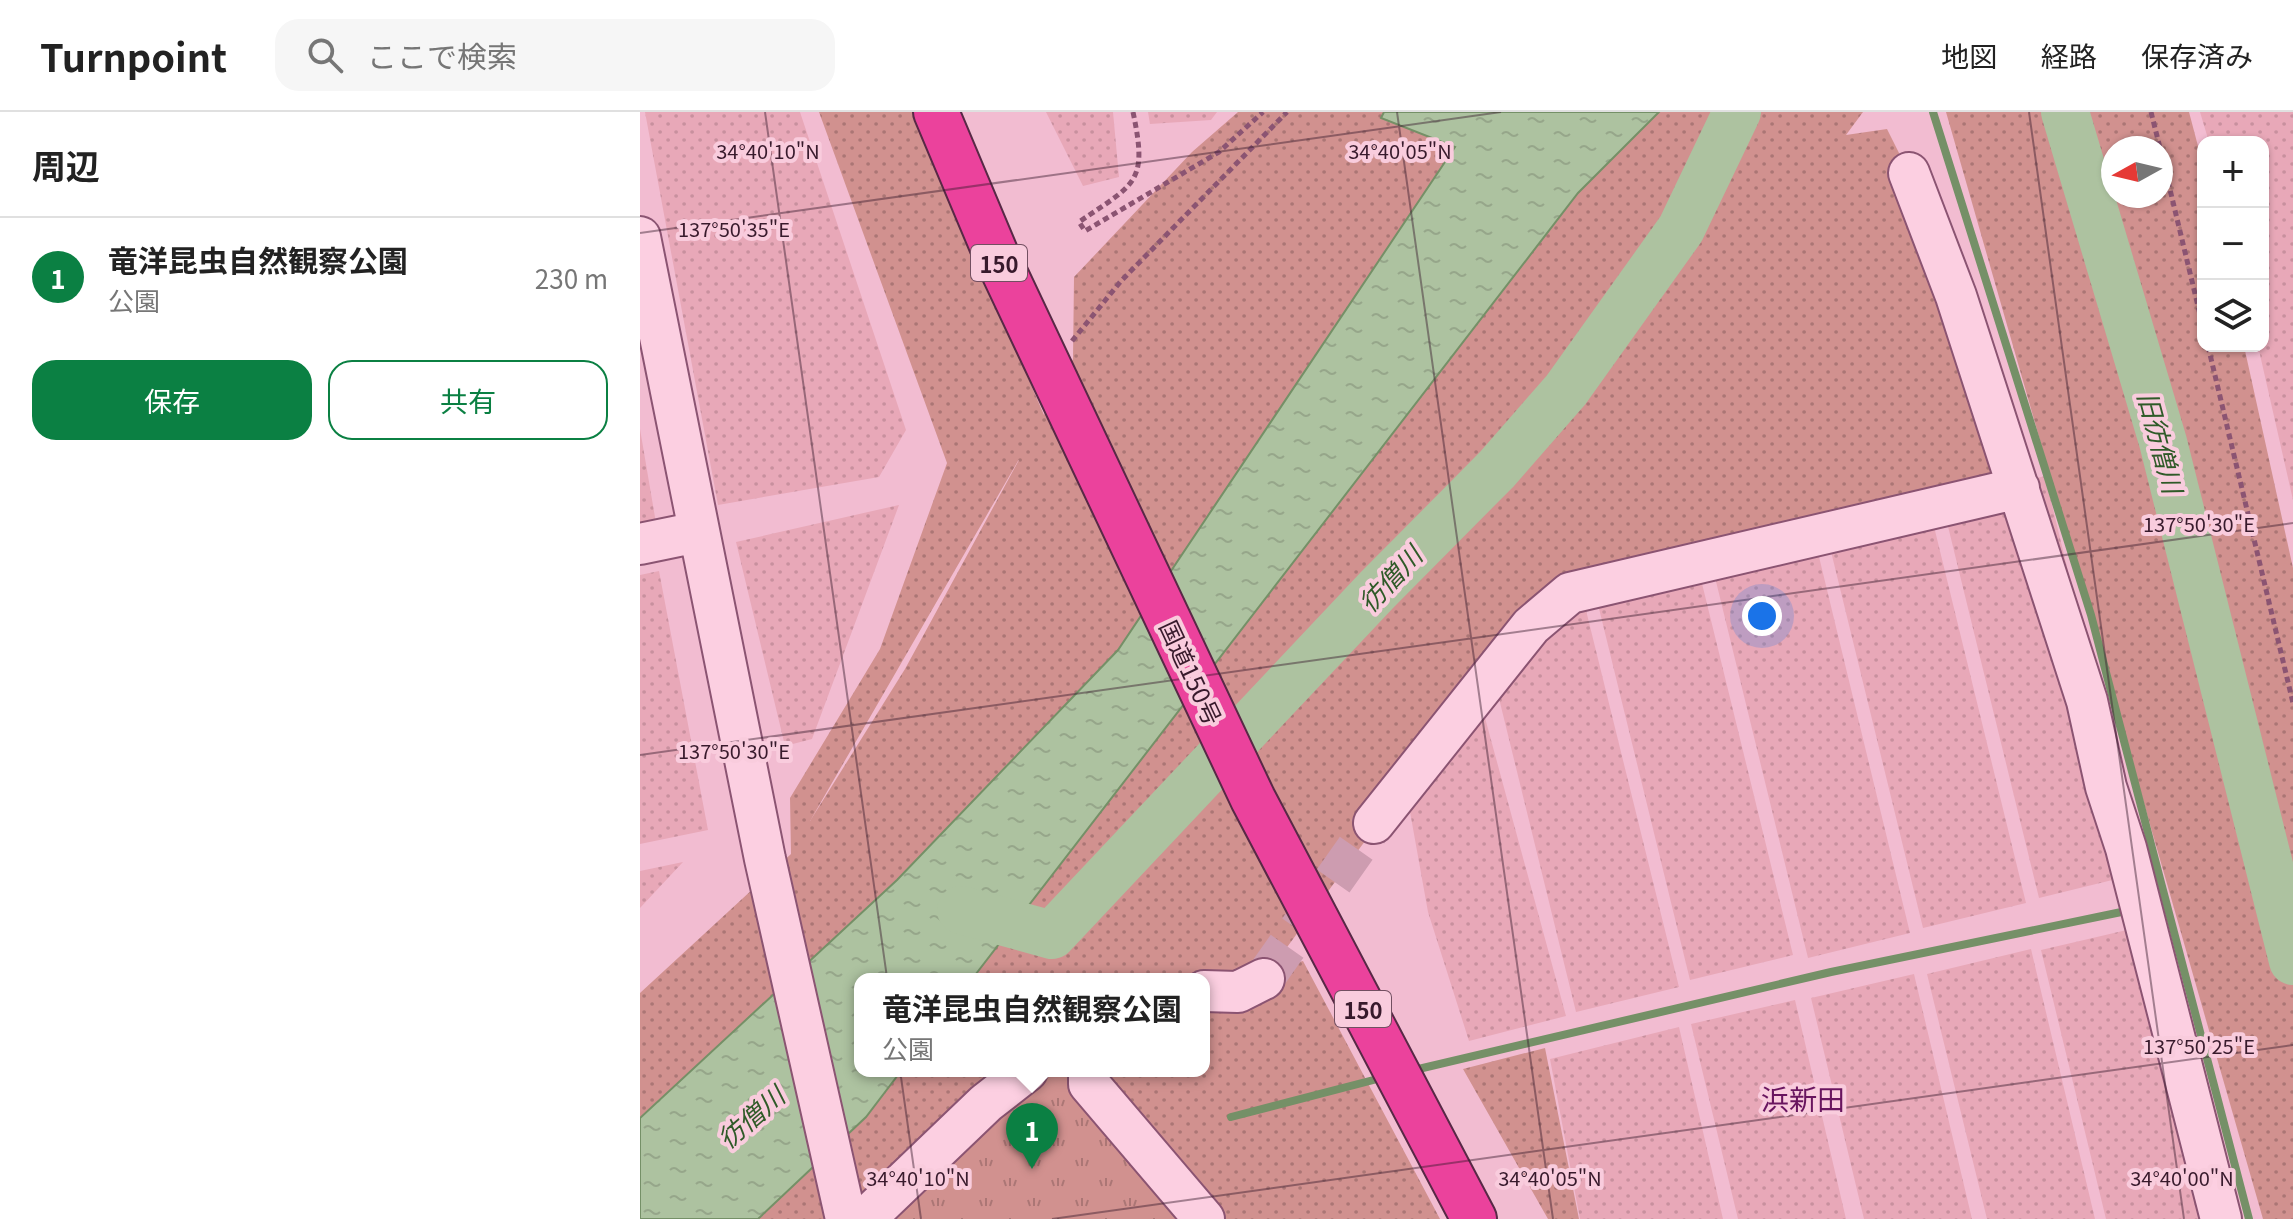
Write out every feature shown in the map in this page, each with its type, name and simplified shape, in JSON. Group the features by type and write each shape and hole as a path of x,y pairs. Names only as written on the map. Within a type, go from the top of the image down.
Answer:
{"highway":[{"name":"国道150号","path":"936,112 1048,369 1253,799 1474,1219"}],"street":[{"path":"1909,173 1956,296 2087,701 2106,787 2130,863 2221,1219"},
{"path":"640,237 765,859 846,1219"},
{"path":"1374,823 1531,626 1570,593 2019,488"},
{"path":"640,544 698,532"},
{"path":"1200,973 1223,975 1235,987"},
{"path":"865,1219 986,1103 1019,1077"},
{"path":"1089,1077 1089,1084 1204,1219"}],"path":[{"path":"1133,112 1142,154 1135,179 1079,222 1085,231 1219,152 1263,112"},
{"path":"1048,369 1121,281 1287,112"},
{"path":"2151,112 2157,136"},
{"path":"2173,201 2197,302"},
{"path":"2209,352 2293,703"}],"shaded area":[{"path":"645,112 800,112 906,430 879,477 718,505"},
{"path":"1046,112 1113,112 1119,177 1083,186"},
{"path":"1148,112 1217,112 1211,120 1150,124"},
{"path":"2200,112 2293,112 2293,500 2259,352 2269,352 2269,136 2207,136"},
{"path":"640,429 656,523 640,527"},
{"path":"2045,476 2141,873 2039,898 1942,502"},
{"path":"899,505 812,739 785,746 736,542"},
{"path":"1929,506 2026,903 1923,928 1826,531"},
{"path":"1814,536 1910,933 1808,958 1711,561"},
{"path":"1696,559 1793,955 1690,980 1593,584"},
{"path":"659,571 708,830 640,844 640,575"},
{"path":"1581,590 1679,987 1576,1012 1493,674"},
{"path":"1478,692 1566,1016 1469,1041 1428,912 1405,784"},
{"path":"683,862 640,908 640,871"},
{"path":"2144,926 2214,1219 2106,1219 2041,950"},
{"path":"2031,949 2095,1219 1987,1219 1927,974"},
{"path":"1914,974 1972,1219 1864,1219 1811,998"},
{"path":"1795,1000 1846,1219 1738,1219 1691,1024"},
{"path":"1679,1027 1723,1219 1580,1219 1550,1059"}],"green space":[{"path":"819,112 913,112 1044,415 1073,359 1074,277 1192,152 1238,112 1863,112 1846,135 1887,129 1909,173 2001,473 1559,577 1271,969 1303,961 1440,1219 1215,1219 1100,1077 1210,1077 1210,973 854,973 854,1077 1091,1077 1180,1219 640,1219 640,993 791,854 790,798 880,649 947,463","holes":["1019,460 905,669 810,821"]},
{"path":"1946,112 2189,112 2197,142 2197,352 2245,352 2293,568 2293,1219 2263,1219"},
{"path":"1545,1048 1579,1219 1548,1219 1463,1069"},
{"path":"1021,1077 1088,1077 1195,1219 846,1219"}],"water":[{"path":"1384,112 1659,112 1578,193 977,973 854,973 854,1077 896,1077 866,1117 758,1219 640,1219 640,1118 897,880 1118,650 1455,147 1381,118"}],"waterway":[{"name":"彷僧川","path":"961,910 1052,935 1377,590 1497,469 1566,390 1681,229 1737,112"},
{"path":"1933,112 2091,615 2249,1219"},
{"name":"旧彷僧川","path":"2065,112 2163,442 2293,961"},
{"path":"1410,1071 1831,972 2131,910"},
{"path":"1231,1117 1385,1077"}],"tunnel":[{"path":"1264,979 1374,823"}],"place":[{"name":"竜洋昆虫自然観察公園","path":"1032,1169"}],"district":[{"name":"浜新田","path":"1803,1098"}]}
